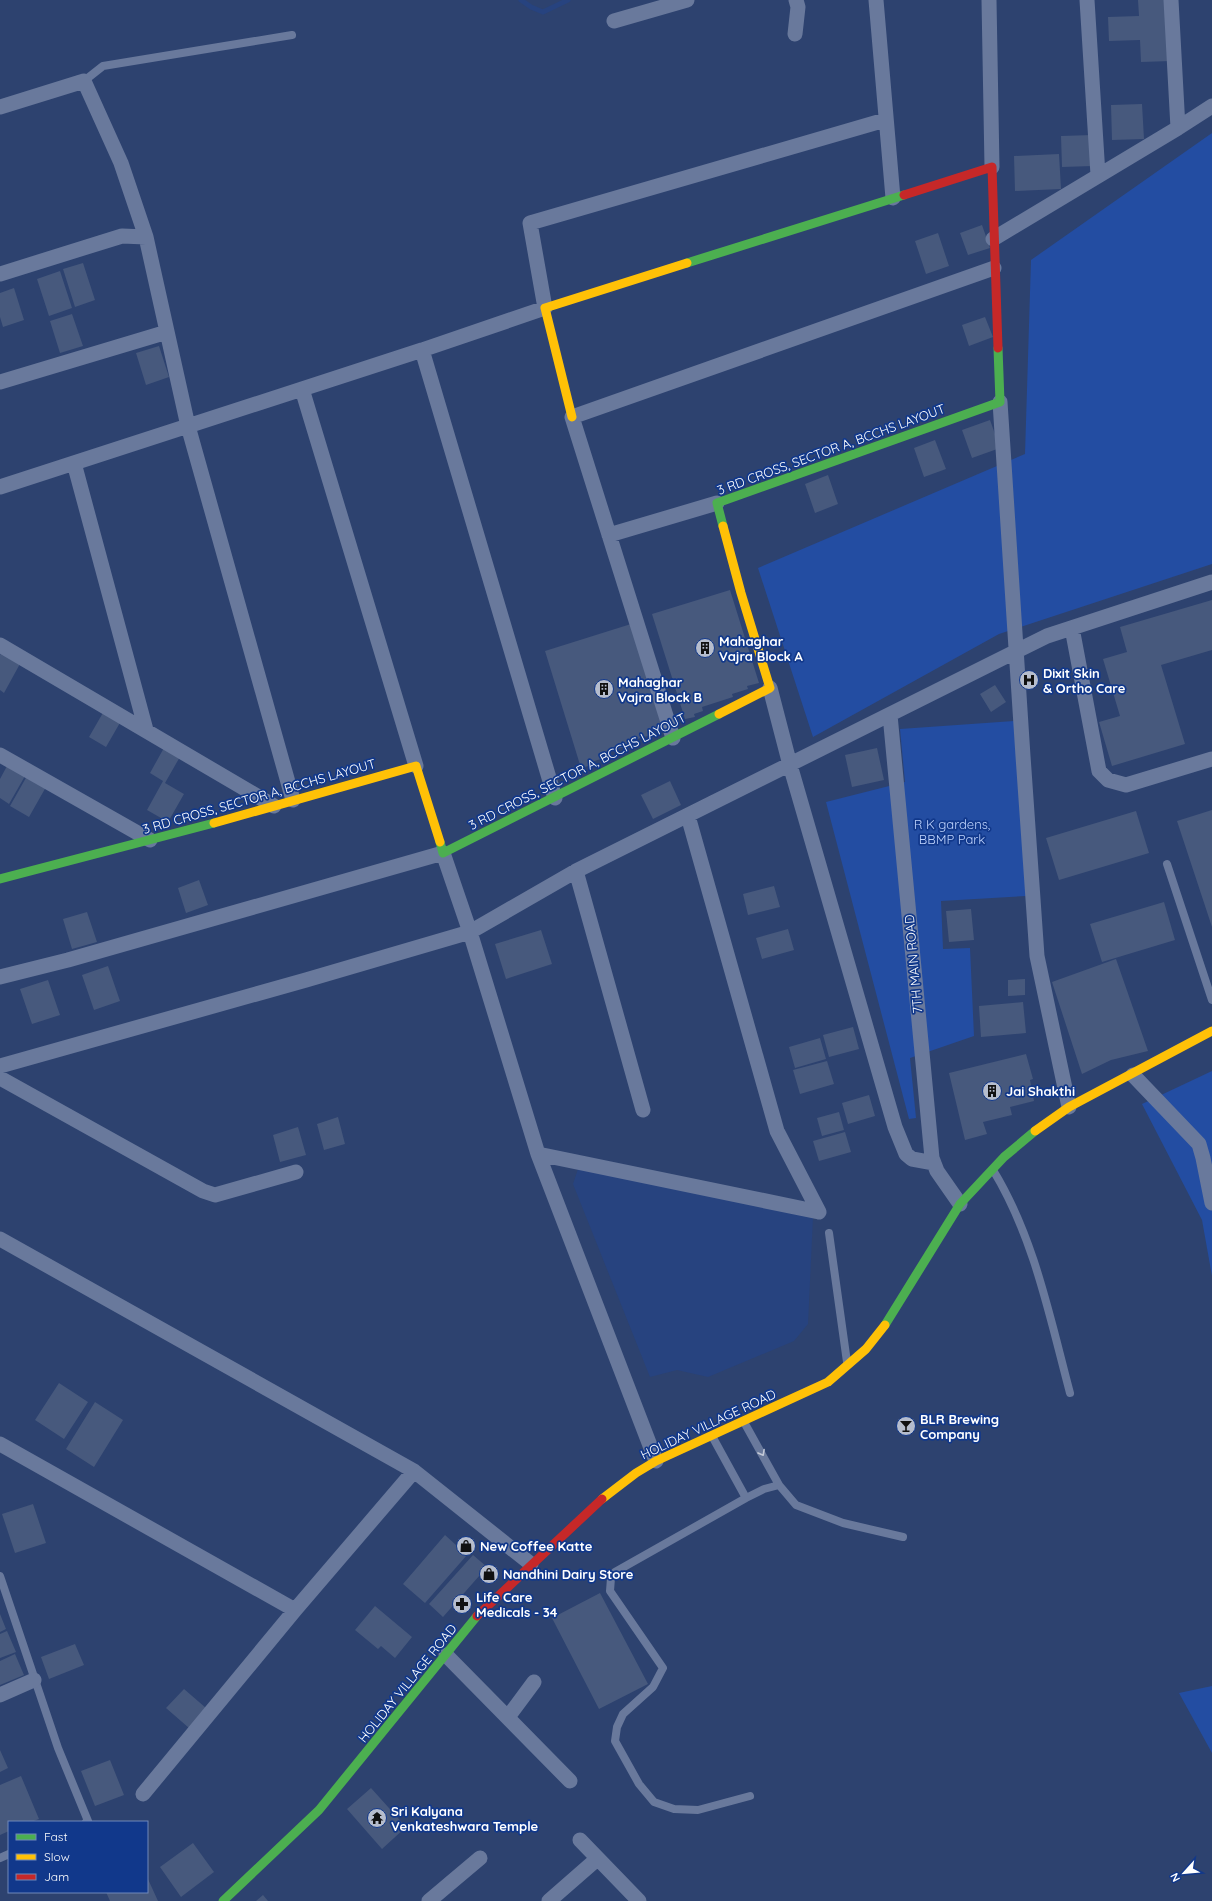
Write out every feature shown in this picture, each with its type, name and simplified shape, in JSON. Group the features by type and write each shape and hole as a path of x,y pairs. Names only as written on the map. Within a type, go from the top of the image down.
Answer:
{"street":[{"path":"614,21 688,0"},
{"path":"795,34 798,7 796,0"},
{"path":"876,0 885,120 893,198"},
{"path":"989,0 994,268 1000,402 1016,652 1038,956 1069,1107"},
{"path":"1087,0 1098,175"},
{"path":"1171,0 1178,128"},
{"path":"0,107 84,81 121,163 146,237 188,426 293,800"},
{"path":"993,239 1212,106"},
{"path":"673,738 572,417 545,308 530,223 885,120"},
{"path":"0,487 422,350 545,308 992,167"},
{"path":"0,274 122,236 146,237"},
{"path":"572,417 994,268"},
{"path":"0,382 167,332"},
{"path":"422,350 555,798"},
{"path":"302,389 416,766 443,853 470,932 538,1154 656,1461"},
{"name":"3 RD CROSS, SECTOR A, BCCHS LAYOUT","path":"443,853 555,798 770,688 740,593 717,503 1000,402"},
{"path":"74,463 146,730"},
{"path":"609,535 717,503"},
{"path":"0,1066 470,932 576,871 1047,636 1212,582"},
{"path":"1072,628 1099,771 1108,780 1126,785 1212,759"},
{"path":"0,645 274,806"},
{"path":"770,688 790,765 895,1127 906,1154 912,1159 934,1163"},
{"name":"7TH MAIN ROAD","path":"890,715 931,1150 937,1171 960,1204"},
{"path":"0,755 150,840"},
{"name":"3 RD CROSS, SECTOR A, BCCHS LAYOUT","path":"0,879 150,840 416,766"},
{"path":"538,1154 819,1212 777,1131 688,816"},
{"path":"0,977 76,958 443,853"},
{"path":"0,865 17,875"},
{"path":"576,871 643,1110"},
{"name":"HOLIDAY VILLAGE ROAD","path":"223,1901 319,1810 483,1609 595,1504 636,1473 656,1461 828,1382 848,1367 881,1331 960,1204 1004,1157 1046,1122 1069,1107 1212,1032"},
{"path":"1133,1074 1199,1144 1212,1203"},
{"path":"0,1078 202,1191 215,1195 296,1172"},
{"path":"0,1239 414,1471 531,1564"},
{"path":"0,1444 295,1610"},
{"path":"142,1794 295,1610 414,1471"},
{"path":"446,1655 570,1781"},
{"path":"0,1695 34,1680"},
{"path":"508,1717 534,1682"},
{"path":"580,1840 639,1901"},
{"path":"429,1901 480,1858"},
{"path":"549,1901 597,1859"}],"lane":[{"path":"84,81 103,66 292,35"},
{"path":"1167,864 1212,1000"},
{"path":"993,1169 1006,1190 1035,1263 1070,1393"},
{"path":"829,1232 848,1367"},
{"path":"744,1421 779,1485 796,1505 844,1523 903,1537"},
{"path":"712,1436 746,1498"},
{"path":"750,1796 698,1810 674,1809 654,1802 638,1784 616,1741 617,1727 623,1714 653,1687 663,1668 610,1591 611,1578 615,1572 746,1498 764,1489 779,1485"},
{"path":"0,1576 58,1748 88,1821"}],"green space":[{"path":"1212,133 1212,564 999,634 813,737 758,568 1025,454 1031,260"},
{"name":"R K gardens, BBMP Park","path":"1014,721 1026,896 941,901 943,949 970,948 974,1036 910,1058 916,1118 909,1119 826,802 905,782 900,729"},
{"path":"1212,1071 1212,1276 1202,1220 1142,1104"},
{"path":"1212,1686 1212,1753 1179,1693"}],"shaded area":[{"path":"579,1166 813,1217 808,1324 794,1341 708,1377 677,1370 650,1377 573,1184"}],"building":[{"path":"1138,0 1168,0 1171,61 1141,62 1140,40 1109,41 1108,17 1139,16"},
{"path":"1142,104 1144,139 1112,140 1111,105"},
{"path":"1092,135 1093,166 1062,167 1061,136"},
{"path":"1059,154 1061,189 1015,191 1014,156"},
{"path":"982,225 990,248 968,255 960,233"},
{"path":"938,233 949,266 926,274 915,241"},
{"path":"83,263 95,300 75,307 63,269"},
{"path":"60,271 72,308 49,316 37,279"},
{"path":"14,288 24,320 3,327 0,317 0,293"},
{"path":"72,314 83,346 60,353 50,321"},
{"path":"985,317 993,337 969,346 962,325"},
{"path":"159,346 169,377 146,385 136,353"},
{"path":"990,420 1000,448 972,458 962,430"},
{"path":"935,440 946,469 924,477 914,448"},
{"path":"828,475 838,504 815,513 805,484"},
{"name":"Mahaghar Vajra Block A","path":"730,590 759,683 747,686 748,689 732,694 733,697 702,707 703,711 694,714 695,717 685,719 652,614"},
{"path":"1212,600 1212,650 1161,665 1185,744 1112,766 1099,722 1120,716 1103,659 1127,652 1120,627"},
{"name":"Mahaghar Vajra Block B","path":"631,624 663,727 650,731 651,735 634,740 635,744 600,754 601,759 591,762 592,765 581,768 545,651"},
{"path":"2,651 21,662 4,693 0,690 0,655"},
{"path":"995,685 1006,702 991,712 980,694"},
{"path":"104,711 121,721 106,747 89,737"},
{"path":"165,746 181,755 165,783 184,794 168,822 147,810 163,781 150,773"},
{"path":"877,748 884,780 852,787 845,755"},
{"path":"7,766 25,776 9,804 0,798 0,779"},
{"path":"27,776 46,787 29,817 10,806"},
{"path":"670,781 681,805 653,819 641,795"},
{"path":"1212,810 1212,927 1177,821"},
{"path":"1136,811 1149,853 1059,880 1046,838"},
{"path":"199,880 208,905 186,913 178,888"},
{"path":"774,886 780,907 748,915 743,894"},
{"path":"1164,902 1175,940 1102,962 1090,924"},
{"path":"971,909 974,940 949,942 946,911"},
{"path":"87,912 97,942 72,949 63,919"},
{"path":"788,929 794,950 762,959 756,938"},
{"path":"541,930 552,964 506,979 495,944"},
{"path":"1116,959 1148,1051 1111,1060 1082,1074 1052,982"},
{"path":"108,966 120,1001 94,1010 82,975"},
{"path":"1025,979 1025,995 1008,996 1008,980"},
{"path":"48,980 60,1015 32,1024 20,989"},
{"path":"1023,1002 1026,1033 981,1037 979,1006"},
{"path":"853,1027 859,1049 829,1057 823,1035"},
{"path":"820,1038 826,1059 795,1068 789,1047"},
{"name":"Jai Shakthi","path":"1026,1054 1033,1079 1030,1080 1034,1101 1010,1107 1012,1115 983,1122 987,1134 965,1140 949,1073"},
{"path":"827,1061 834,1084 800,1094 793,1070"},
{"path":"869,1095 875,1116 848,1124 842,1103"},
{"path":"839,1112 844,1130 822,1136 817,1118"},
{"path":"338,1117 345,1144 324,1150 317,1124"},
{"path":"298,1127 306,1155 280,1162 273,1135"},
{"path":"845,1132 851,1152 819,1161 813,1141"},
{"path":"59,1383 88,1402 64,1439 35,1420"},
{"path":"95,1402 123,1420 94,1467 66,1449"},
{"path":"33,1504 46,1543 15,1553 2,1514"},
{"path":"445,1535 467,1555 425,1603 403,1584"},
{"path":"473,1555 487,1567 443,1617 429,1604"},
{"path":"600,1593 648,1684 599,1709 552,1618"},
{"path":"375,1606 412,1637 395,1658 381,1646 378,1649 355,1630"},
{"path":"0,1614 6,1629 0,1632"},
{"path":"7,1631 16,1652 0,1658 0,1634"},
{"path":"75,1644 84,1665 49,1679 41,1657"},
{"path":"15,1654 24,1675 0,1685 0,1661"},
{"path":"184,1689 206,1708 189,1728 166,1708"},
{"path":"0,1750 8,1768 0,1772"},
{"path":"110,1760 124,1795 95,1806 81,1771"},
{"path":"21,1776 39,1819 34,1821 8,1821 8,1831 0,1835 0,1785"},
{"name":"Sri Kalyana Venkateshwara Temple","path":"371,1788 406,1827 382,1849 347,1809"},
{"path":"193,1843 214,1872 181,1897 160,1867"},
{"path":"148,1879 158,1901 110,1901 106,1893 148,1893"},
{"path":"263,1895 268,1901 256,1901"}],"waterway":[{"path":"521,0 531,7 543,12 568,0"}],"traffic: fast":[{"path":"687,263 904,195"},
{"path":"723,526 717,503 1000,402 998,348"},
{"path":"440,842 443,853 719,714"},
{"path":"0,879 214,823"},
{"path":"885,1325 960,1204 1004,1157 1035,1131"},
{"path":"223,1901 319,1810 477,1616"}],"traffic: slow":[{"path":"572,417 545,308 687,263"},
{"path":"719,714 770,688 741,593 723,526"},
{"path":"214,823 416,766 440,842"},
{"path":"1035,1131 1069,1107 1212,1031"},
{"path":"602,1499 636,1473 656,1461 828,1382 866,1349 885,1325"}],"traffic: jam":[{"path":"904,195 992,167 998,348"},
{"path":"477,1616 602,1499"}],"place":[{"name":"Mahaghar Vajra Block A","path":"705,648"},
{"name":"Dixit Skin & Ortho Care","path":"1029,680"},
{"name":"Mahaghar Vajra Block B","path":"604,689"},
{"name":"Jai Shakthi","path":"992,1091"},
{"name":"BLR Brewing Company","path":"906,1426"},
{"name":"New Coffee Katte","path":"466,1546"},
{"name":"Nandhini Dairy Store","path":"489,1574"},
{"name":"Life Care Medicals - 34","path":"462,1604"},
{"name":"Sri Kalyana Venkateshwara Temple","path":"377,1818"}]}
